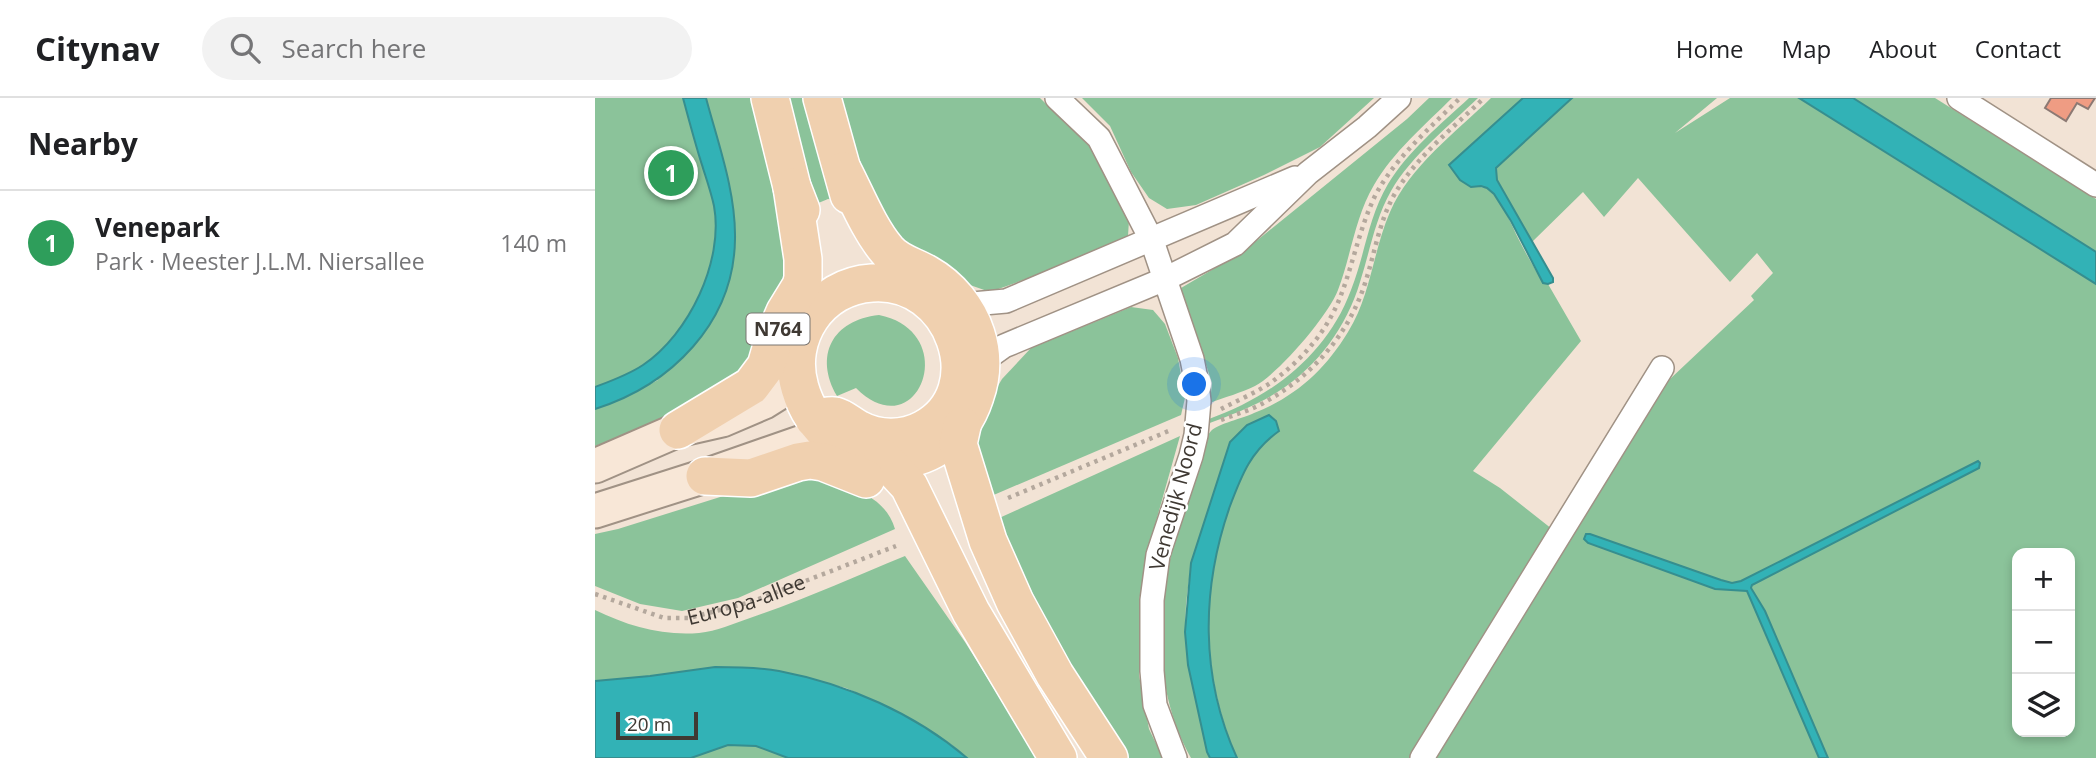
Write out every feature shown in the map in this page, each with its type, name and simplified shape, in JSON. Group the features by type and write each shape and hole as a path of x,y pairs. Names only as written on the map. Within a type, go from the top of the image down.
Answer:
{"main road":[{"name":"N764","path":"678,430 751,386 766,366 785,312 801,286 803,258 792,187 770,98"},
{"path":"822,98 843,171 878,238 904,276 939,282 951,292 945,318 958,347 959,362 955,393 948,407 945,432 956,489 988,541 1014,602 1055,675 1109,758"},
{"name":"N764","path":"792,187 825,270 826,301"},
{"name":"N764","path":"823,429 802,397 796,372 795,359 801,332 807,321 836,294 859,284 884,282 904,276"},
{"path":"823,429 859,452 883,458 906,459 928,453 974,400 981,372 977,336 968,313 948,305"},
{"path":"595,466 678,430 722,420 764,402 788,387 796,372"},
{"path":"595,511 817,437 836,416 860,430 885,437 912,435 924,429 945,432"},
{"path":"883,458 909,486 971,612 1058,758"},
{"path":"705,476 751,478 810,460 823,462 874,483 885,489 895,500 928,561 971,612"}],"street":[{"name":"Venedijk Noord","path":"1057,98 1099,138 1152,241 1192,359 1197,384 1197,424 1191,456 1158,555 1152,600 1151,671 1155,705 1175,758"},
{"path":"981,372 990,356 1004,346 1165,279 1235,244 1308,173 1337,152 1399,98"},
{"path":"1959,98 2096,185"},
{"path":"948,305 1006,301 1308,173"},
{"path":"1422,758 1662,368"}],"path":[{"path":"1197,424 1272,382 1308,351 1332,314 1341,294 1358,238 1378,192 1403,156 1460,98"},
{"path":"1008,499 1197,424 1263,403 1291,387 1321,359 1341,332 1360,297 1383,218 1399,187 1424,155 1484,98"},
{"name":"Europa-allee","path":"595,594 664,618 689,618 751,602 896,546"}],"green space":[{"path":"595,98 754,98 793,260 749,366 706,398 635,432 595,446 595,409 658,380 595,394"},
{"path":"784,98 807,98 834,200 828,199 816,204"},
{"path":"838,98 1040,98 1090,147 1129,220 1128,236 1109,249 990,292 970,285 898,243 886,227"},
{"path":"1082,98 1374,98 1320,147 1196,205 1167,209 1149,198 1131,172 1110,126"},
{"path":"1429,98 1452,98 1400,150 1374,185 1362,210 1338,290 1314,328 1265,379 1255,386 1210,403 1212,383 1181,288 1244,251 1407,119"},
{"path":"1469,98 1478,98 1420,154 1391,191 1377,224 1354,298 1329,344 1306,370 1279,391 1207,424 1209,419 1254,399 1275,386 1312,354 1341,313 1356,277 1371,223 1388,184 1415,149"},
{"path":"1491,98 1523,98 1449,165 1465,183 1487,188 1496,197 1543,283 1548,284 1581,341 1473,471 1500,488 1552,529 1412,758 1237,758 1225,727 1211,664 1209,632 1213,569 1230,506 1243,473 1254,455 1279,431 1230,442 1191,563 1185,632 1188,665 1210,758 1191,758 1176,726 1167,693 1161,625 1170,557 1203,444 1214,428 1250,415 1296,390 1319,370 1339,346 1362,303 1384,227 1399,195 1435,150"},
{"path":"1572,98 1717,98 1675,133 1730,98 1799,98 2096,284 2096,758 1828,758 1765,611 1751,588 1753,583 1979,468 1980,463 1741,581 1732,583 1721,580 1731,591 1747,591 1749,594 1819,758 1432,758 1670,379 1754,300 1751,296 1773,273 1757,253 1730,282 1638,178 1604,217 1583,192 1532,242 1497,180 1496,168"},
{"path":"1853,98 1935,98 2096,199 2096,252"},
{"path":"1131,307 1153,310 1165,324 1178,358 1185,398 1181,415 989,497 973,441 984,410 1002,379 1031,348"},
{"path":"879,315 905,326 920,342 925,362 922,381 913,397 898,405 878,403 856,388 837,396 827,367 832,342 839,332 863,318"},
{"path":"1180,436 1146,557 1139,602 1139,675 1149,729 1163,758 1128,758 1065,661 997,519"},
{"path":"797,473 841,484 868,496 880,504 889,515 895,529 738,598 682,611 640,604 595,586 595,534"},
{"path":"905,556 965,642 1037,758 967,758 915,721 846,688 749,667 714,667 595,681 595,610 620,621 659,631 685,634 706,632 789,604"},
{"path":"728,745 756,746 788,758 691,758"}],"water":[{"path":"683,98 706,98 733,203 735,239 732,269 723,298 710,323 693,346 672,367 649,384 595,409 595,387 643,365 660,352 675,335 688,316 708,272 714,250 714,206"},
{"path":"1523,98 1572,98 1496,168 1497,180 1553,278 1553,282 1548,284 1543,283 1494,194 1487,188 1471,187 1460,180 1449,165"},
{"path":"1799,98 1853,98 2096,252 2096,284"},
{"path":"1269,415 1276,421 1279,431 1254,455 1243,473 1220,537 1214,569 1209,633 1211,665 1216,696 1237,758 1210,758 1188,665 1185,632 1191,563 1230,442 1247,425"},
{"path":"1978,461 1979,468 1752,585 1751,588 1765,611 1828,758 1819,758 1747,591 1715,589 1588,543 1584,539 1586,534 1590,534 1732,583 1741,581"},
{"path":"715,667 779,671 854,692 925,727 967,758 788,758 756,746 728,745 691,758 595,758 595,681"}],"building":[{"path":"2051,98 2095,98 2088,109 2077,103 2066,121 2045,108"}],"place":[{"name":"Venepark","path":"671,173"}]}
